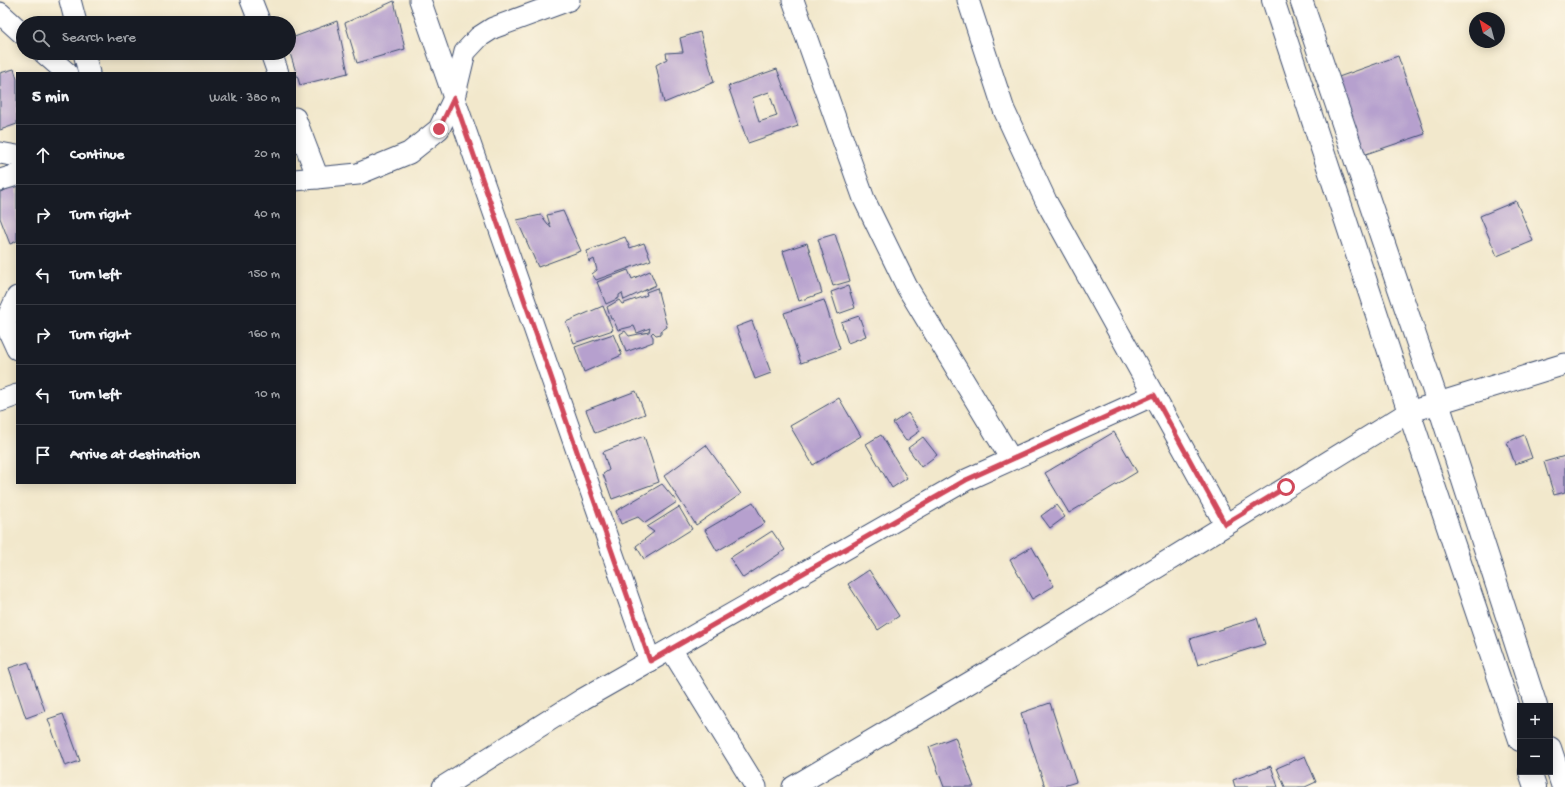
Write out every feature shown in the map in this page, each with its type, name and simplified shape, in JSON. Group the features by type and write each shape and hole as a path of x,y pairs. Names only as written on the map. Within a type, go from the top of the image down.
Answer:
{"street":[{"path":"251,0 257,16"},
{"path":"420,0 650,661"},
{"path":"296,180 358,174 408,153 439,129 454,98 465,52 479,37 493,28 569,0"},
{"path":"793,0 864,198 907,287 1011,459"},
{"path":"968,0 1004,110 1046,201 1225,524"},
{"path":"1273,0 1409,412 1520,739"},
{"path":"1301,0 1438,403 1535,703"},
{"path":"0,13 16,28"},
{"path":"52,60 66,72"},
{"path":"86,60 89,72"},
{"path":"273,60 278,72"},
{"path":"296,121 318,178"},
{"path":"0,153 16,156"},
{"path":"0,180 16,175"},
{"path":"16,298 5,323 16,347"},
{"path":"793,787 986,673 1225,524 1409,412 1565,364"},
{"path":"0,401 16,395"},
{"path":"443,787 570,707 966,480 1154,395"},
{"path":"671,649 756,787"},
{"path":"1553,757 1563,787"},
{"path":"1531,775 1535,787"}],"building":[{"path":"394,1 405,49 357,63 345,23"},
{"path":"337,21 348,73 300,85 292,60 296,60 296,36"},
{"path":"700,32 714,82 664,103 656,65 667,59 666,53 683,52 680,38"},
{"path":"1398,56 1425,134 1360,156 1333,79"},
{"path":"14,69 16,76 16,124 0,130 0,73"},
{"path":"777,69 798,126 748,143 728,86","holes":["769,92 777,116 759,122 752,98"]},
{"path":"16,185 16,241 10,244 0,218 0,192"},
{"path":"1516,201 1533,241 1497,256 1480,216"},
{"path":"563,211 581,251 538,267 517,220 541,215 551,228 547,215"},
{"path":"835,234 850,281 833,286 818,239"},
{"path":"625,237 630,248 644,243 651,260 596,280 592,274 597,270 594,259 589,262 587,251"},
{"path":"807,243 822,293 799,301 783,251"},
{"path":"628,270 632,279 650,271 656,285 624,300 622,293 619,295 619,298 606,304 597,282"},
{"path":"848,286 855,308 838,314 831,292"},
{"path":"657,288 667,327 661,331 661,334 656,335 653,332 651,334 653,337 653,342 626,352 620,334 625,331 629,336 649,332 650,328 637,333 634,326 618,330 613,319 611,319 607,307 619,300 622,304 647,295 646,292"},
{"path":"824,300 840,349 801,363 784,313"},
{"path":"603,306 613,330 574,343 566,322"},
{"path":"859,316 866,336 848,343 841,322"},
{"path":"752,321 771,373 755,379 736,327"},
{"path":"613,334 622,355 584,372 575,347"},
{"path":"636,391 645,414 595,433 586,410"},
{"path":"839,398 861,436 813,465 790,426"},
{"path":"908,413 920,431 906,441 893,423"},
{"path":"1114,432 1137,472 1069,513 1045,473"},
{"path":"881,435 907,478 892,488 866,444"},
{"path":"1524,435 1532,458 1515,464 1507,442"},
{"path":"644,436 659,482 612,499 603,474 609,470 603,452"},
{"path":"923,437 937,455 921,467 908,448"},
{"path":"706,445 741,494 696,525 664,476"},
{"path":"1565,456 1565,492 1554,495 1544,462"},
{"path":"662,484 677,502 645,523 638,517 621,524 616,511"},
{"path":"753,502 765,523 717,551 705,530"},
{"path":"1056,505 1065,517 1050,528 1041,516"},
{"path":"679,507 692,529 644,559 636,546 654,532 647,527"},
{"path":"772,531 785,550 743,578 730,558"},
{"path":"1032,547 1054,586 1032,599 1010,560"},
{"path":"869,570 899,616 878,630 848,584"},
{"path":"1257,618 1265,644 1198,665 1190,639"},
{"path":"28,662 45,711 26,718 9,668"},
{"path":"1050,703 1076,782 1060,787 1045,787 1021,713"},
{"path":"63,714 80,761 65,766 48,719"},
{"path":"955,737 974,787 944,787 929,747"},
{"path":"1305,756 1316,782 1305,787 1285,787 1277,768"},
{"path":"1271,766 1278,787 1235,787 1233,780"}],"route":[{"path":"439,129 454,98 650,661 966,480 1154,395 1225,524 1286,487"}]}
